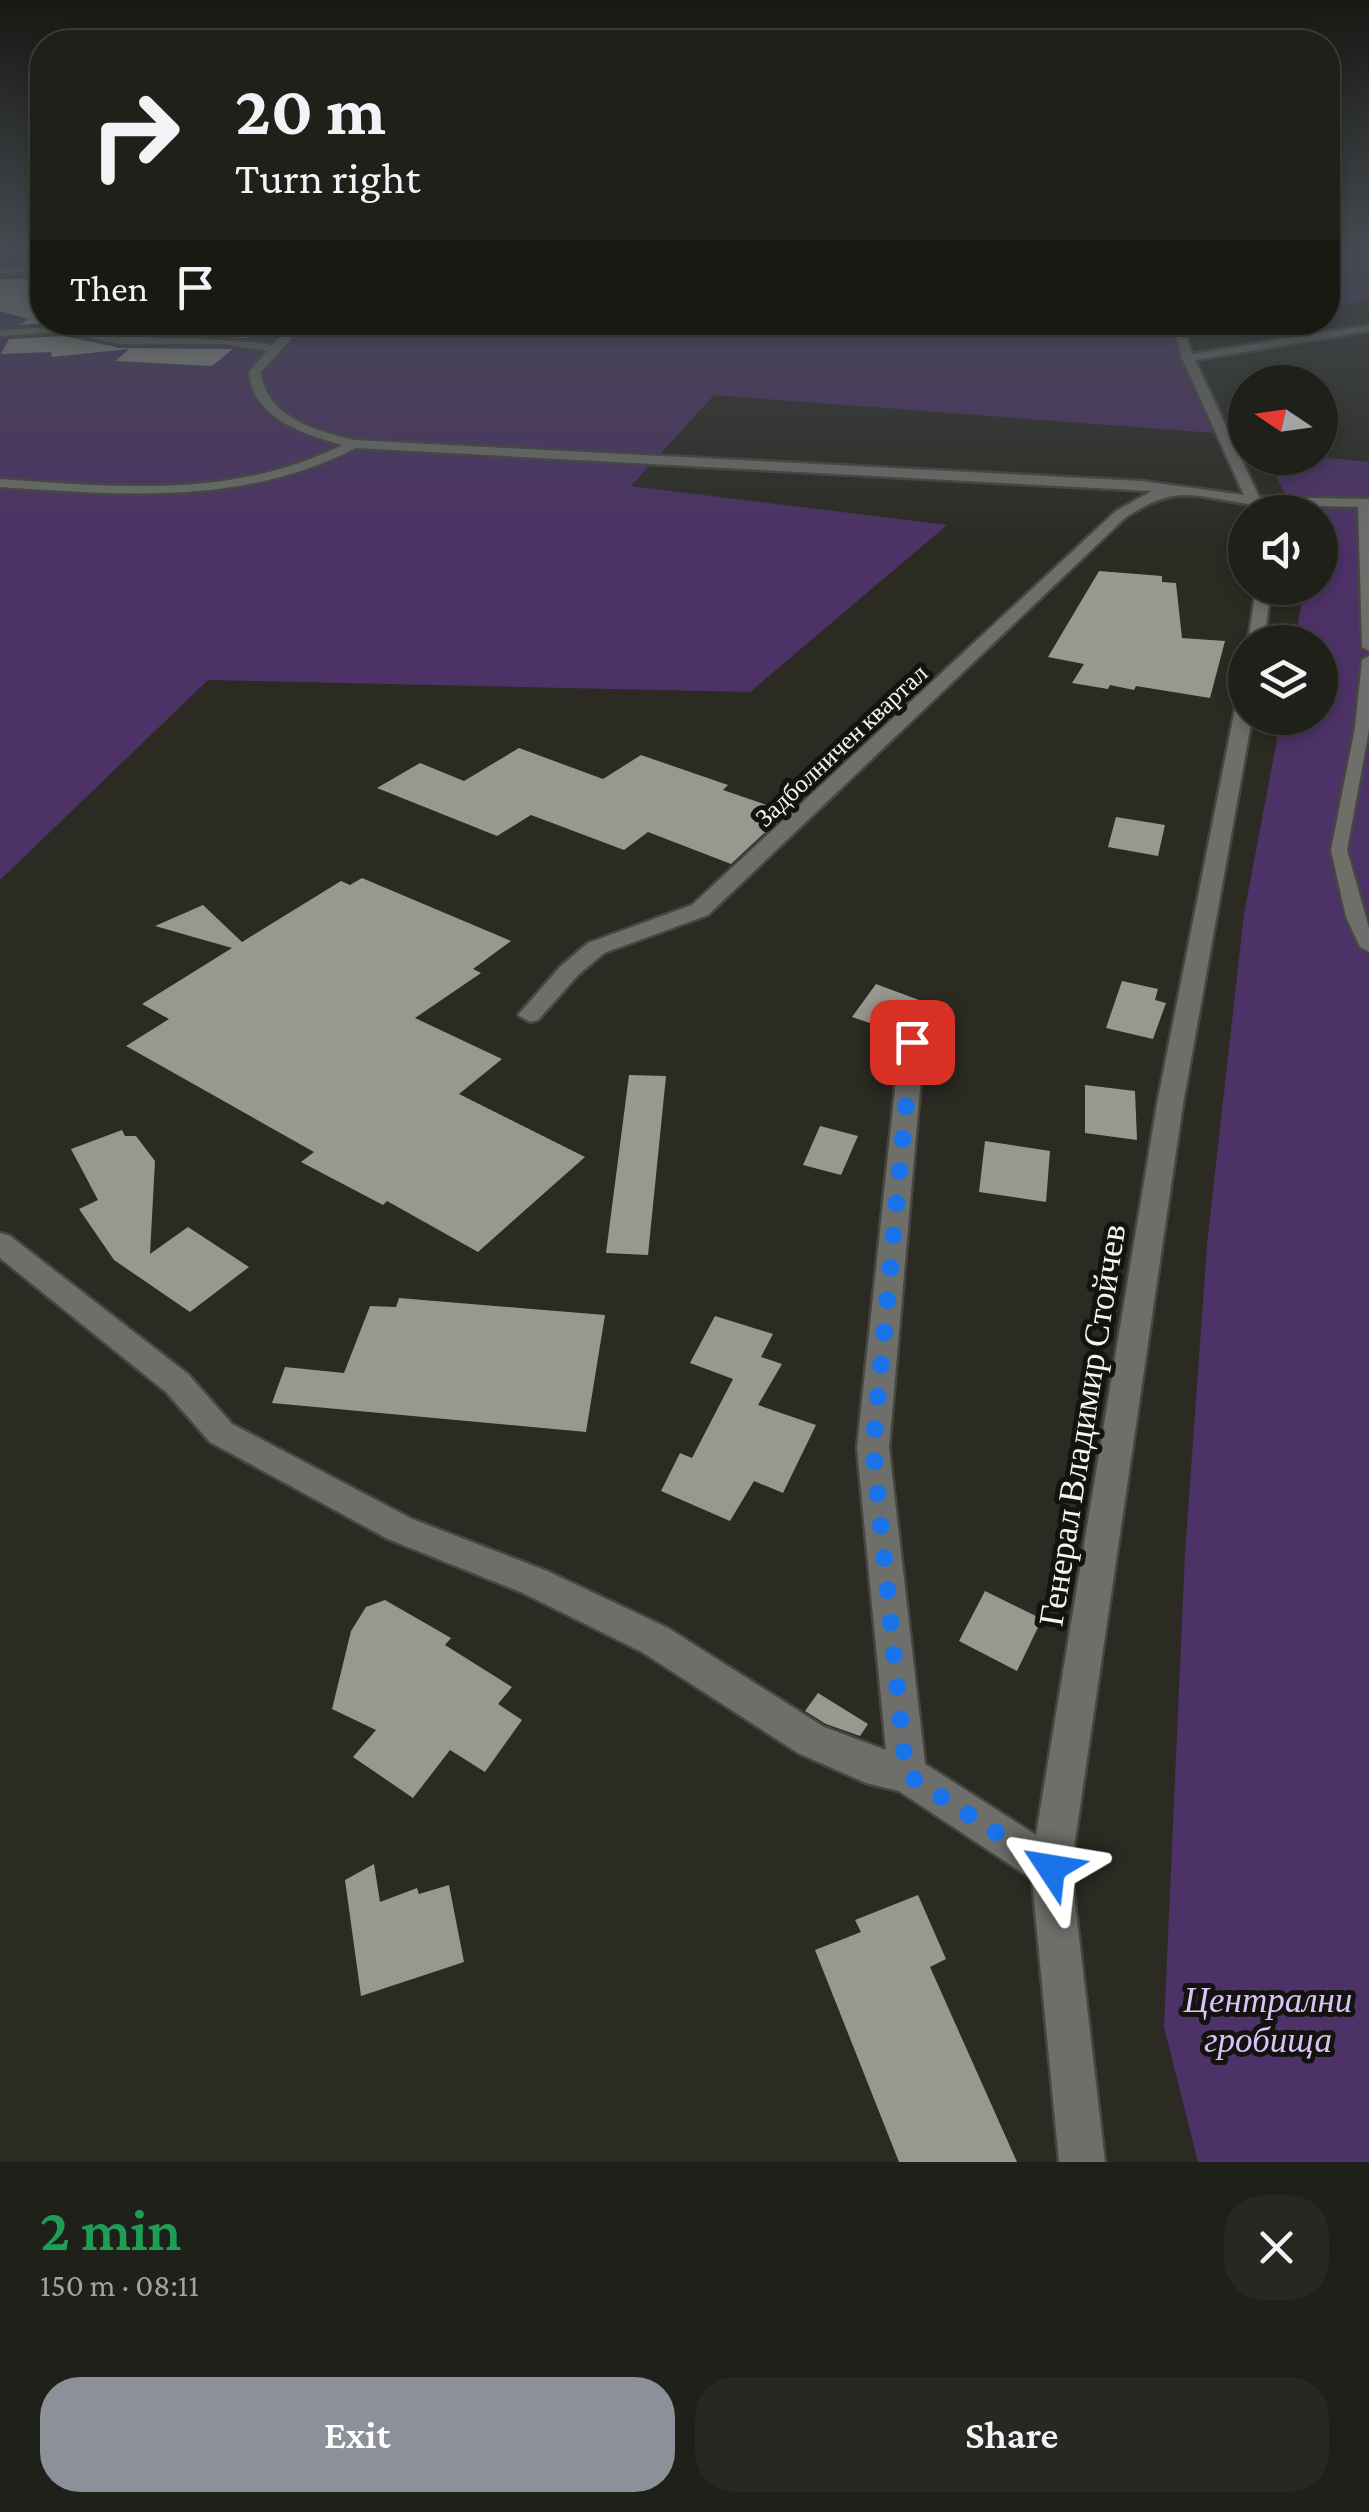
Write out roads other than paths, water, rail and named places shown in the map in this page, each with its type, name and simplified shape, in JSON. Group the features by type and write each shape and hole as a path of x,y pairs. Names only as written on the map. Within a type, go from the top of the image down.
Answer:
{"street":[{"path":"266,347 274,348 255,379 268,401 297,428 354,444 1173,489 1228,501"},
{"path":"1184,347 1251,495"},
{"path":"1188,358 1255,347"},
{"path":"0,483 134,489 234,485 306,470 354,444"},
{"name":"Задболничен квартал","path":"530,1015 595,948 636,929 700,910 1121,514 1150,496 1173,489"},
{"path":"1338,504 1366,503"},
{"name":"Генерал Владимир Стойчев","path":"1082,2162 1051,1868 1170,1104 1239,735"},
{"path":"906,1774 873,1448 912,1042"},
{"path":"0,1243 177,1383 221,1433 400,1529 536,1582 654,1640 811,1740 866,1764 906,1774 1051,1868"}],"lane":[{"path":"1366,503 1369,647"},
{"path":"1369,660 1362,768 1339,850 1355,917 1369,947"}],"park label":[{"name":"Централни гробища","path":"1268,2020"}]}
